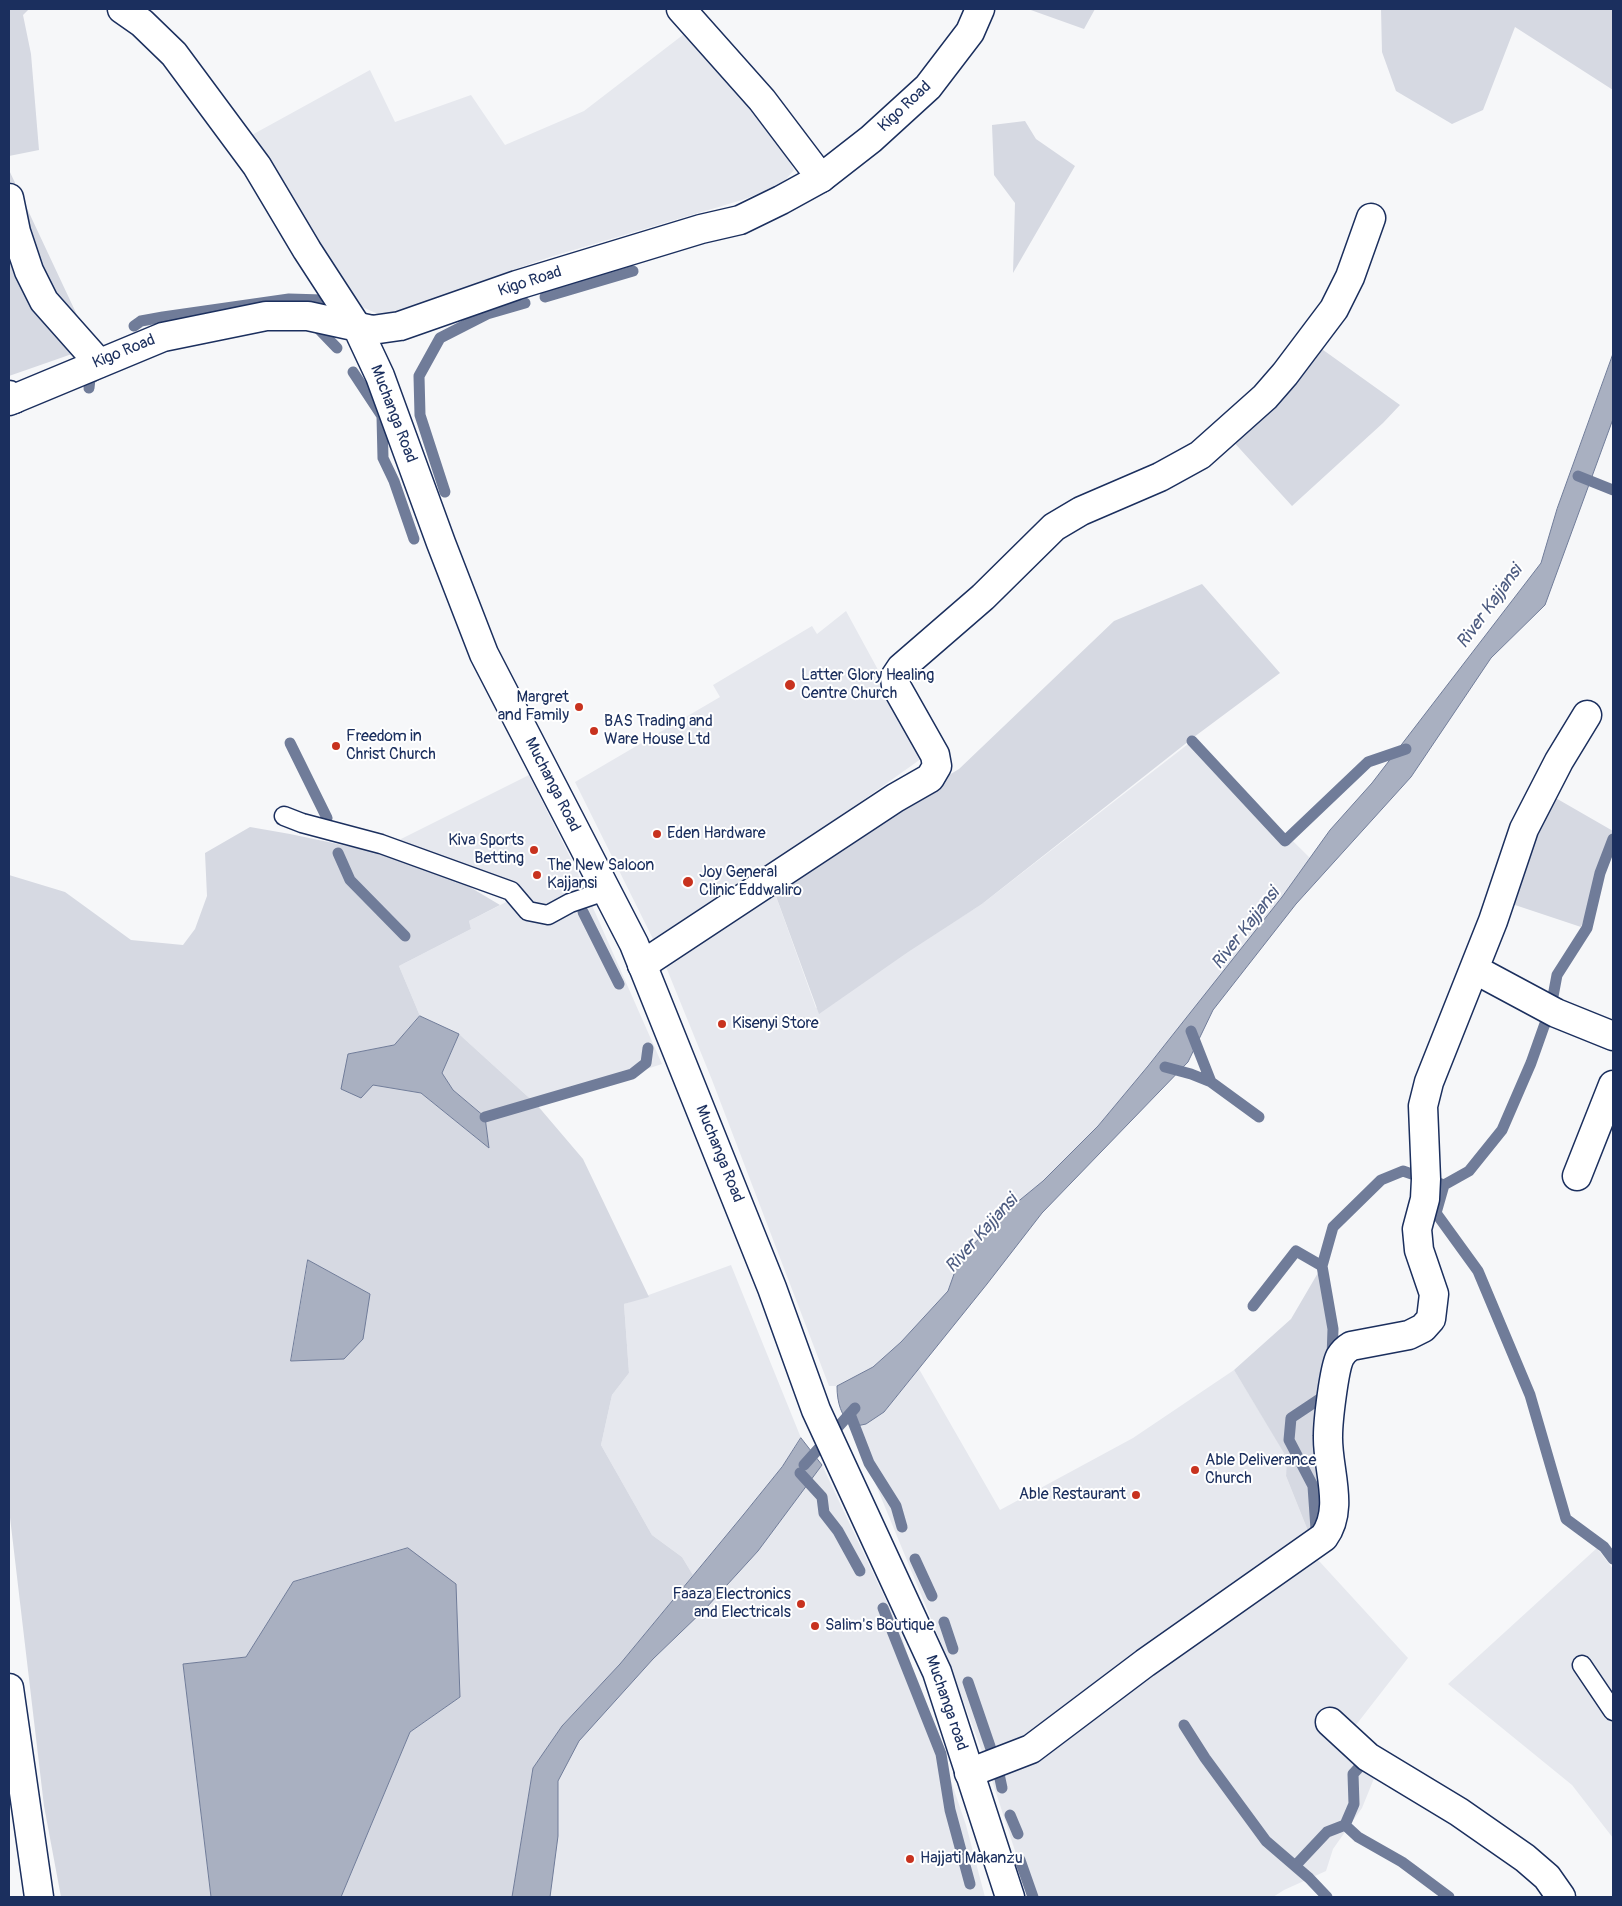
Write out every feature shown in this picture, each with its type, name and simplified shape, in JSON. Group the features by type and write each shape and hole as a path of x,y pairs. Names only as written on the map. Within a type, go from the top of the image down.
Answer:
{"main road":[{"name":"Muchanga Road","path":"122,9 142,23 174,54 257,166 307,250 357,327 380,376 484,654 634,944 768,1279 816,1410 840,1460"},
{"path":"681,9 762,100 821,178"},
{"name":"Kigo Road","path":"10,398 163,337 266,316 308,316 372,330 400,326 517,285 692,232 740,220 821,178 871,139 928,87 970,32 980,9"},
{"path":"9,198 16,232 29,270 44,301 98,363"},
{"path":"642,965 896,798 930,778 937,766 935,755 896,686 896,677 902,668 982,597 1054,526 1081,511 1160,477 1200,455 1265,397 1290,368 1334,309 1350,277 1371,218"},
{"path":"970,1773 1031,1749 1145,1663 1324,1537 1330,1528 1335,1510 1328,1436 1333,1389 1339,1359 1344,1350 1351,1346 1409,1335 1423,1328 1431,1319 1434,1294 1419,1250 1417,1229 1424,1199 1426,1179 1423,1106 1429,1082 1493,921 1524,829 1558,761 1588,715"},
{"path":"1474,969 1556,1013 1613,1036"},
{"path":"1577,1176 1613,1085"},
{"name":"Muchanga road","path":"840,1460 937,1672 1010,1897"},
{"path":"9,1688 39,1897"},
{"path":"1330,1722 1368,1757 1459,1812 1525,1858 1547,1878 1561,1897"}],"lane":[{"path":"284,816 302,824 381,844 511,891 528,911 548,915 570,903 605,891"},
{"path":"1582,1665 1613,1711"}],"shaded area":[{"path":"9,9 29,9 23,15 31,54 39,150 9,156"},
{"path":"1028,9 1095,9 1084,29"},
{"path":"1381,9 1613,9 1613,90 1515,27 1483,110 1452,124 1396,91 1382,52"},
{"path":"688,31 754,97 794,170 781,185 742,200 550,257 479,282 421,313 385,317 346,300 250,136 370,70 395,122 471,95 505,145 584,111"},
{"path":"1025,121 1036,139 1075,166 1013,273 1015,203 994,175 992,125"},
{"path":"9,170 92,347 9,376"},
{"path":"1319,347 1400,405 1383,423 1292,506 1230,438"},
{"path":"1202,584 1280,673 1194,737 982,904 908,952 819,1014 773,888 959,769 1114,621"},
{"path":"846,611 925,756 657,947 575,782 720,697 713,685 812,626 817,634"},
{"path":"1192,741 1310,858 1202,999 1098,1126 1043,1181 998,1218 959,1260 948,1291 901,1342 873,1367 837,1386 829,1386 712,1080 664,962 773,888 816,1008 982,904"},
{"path":"529,775 575,867 662,1064 537,1105 459,1034 420,1016 399,966 471,929 469,921 524,893 399,840"},
{"path":"1547,793 1613,831 1613,839 1581,927 1509,903"},
{"path":"250,827 290,834 400,857 463,883 500,905 469,921 471,929 399,966 420,1016 394,1045 348,1054 373,1085 421,1093 489,1148 485,1117 453,1090 442,1073 459,1034 537,1105 583,1159 649,1297 624,1304 629,1373 612,1395 601,1445 652,1535 682,1557 693,1575 620,1664 562,1726 533,1768 512,1897 341,1897 410,1732 460,1697 293,1582 246,1657 183,1664 211,1897 61,1897 44,1806 9,1509 9,875 65,892 131,940 183,945 195,929 207,896 205,853","holes":["308,1260 370,1294 344,1359 291,1361"]},
{"path":"731,1265 801,1438 782,1467 693,1575 682,1557 652,1535 601,1445 612,1395 629,1373 624,1304"},
{"path":"1322,1266 1341,1348 1329,1503 1308,1531 1286,1476 1287,1458 1234,1370 1291,1319"},
{"path":"919,1369 1000,1510 1133,1438 1234,1370 1288,1458 1286,1476 1308,1531 1302,1546 1320,1562 1408,1658 1349,1734 1377,1771 1362,1808 1333,1849 1326,1871 1273,1897 1030,1897 986,1762 946,1655 852,1427 866,1424 884,1412"},
{"path":"822,1465 898,1626 966,1825 985,1897 550,1897 557,1836 558,1781 579,1740 653,1659 706,1608 758,1551"},
{"path":"1597,1548 1613,1569 1613,1838 1572,1785 1448,1684"}],"water":[{"path":"1613,354 1613,419 1545,605 1491,658 1411,777 1296,904 1213,1010 1188,1062 1042,1213 884,1412 866,1424 852,1427 840,1408 837,1386 873,1367 901,1342 948,1291 959,1260 998,1218 1043,1181 1098,1126 1282,897 1330,830 1372,783 1541,563 1557,509"},
{"path":"420,1016 459,1034 442,1073 453,1090 485,1117 489,1148 421,1093 373,1085 361,1098 341,1089 348,1054 394,1045"},
{"path":"308,1260 370,1294 363,1339 344,1359 291,1361"},
{"path":"801,1438 822,1465 758,1551 706,1608 653,1659 579,1741 558,1781 558,1836 550,1897 512,1897 533,1768 562,1726 620,1664 782,1467"},
{"path":"408,1548 456,1584 460,1697 410,1732 341,1897 211,1897 183,1664 246,1657 293,1582"}],"waterway":[{"path":"545,297 633,271"},
{"path":"134,326 141,321 163,317 289,299 323,300"},
{"path":"445,492 420,415 419,376 440,338 487,314 525,303"},
{"path":"313,323 337,348"},
{"path":"353,372 382,416 383,458 394,481 414,539"},
{"path":"89,388 90,379 100,373"},
{"path":"1578,476 1613,490"},
{"path":"1192,741 1285,841 1368,762 1406,749"},
{"path":"290,743 327,818"},
{"path":"1555,1008 1551,1007 1557,975 1587,928 1600,873 1613,839"},
{"path":"338,853 350,880 405,936"},
{"path":"583,912 619,984"},
{"path":"1332,1358 1333,1329 1322,1266 1333,1227 1381,1180 1403,1171 1444,1185 1469,1171 1502,1130 1531,1063 1548,1015"},
{"path":"1191,1031 1211,1082"},
{"path":"485,1117 632,1074 646,1063 648,1048"},
{"path":"1165,1067 1211,1082 1259,1117"},
{"path":"1444,1185 1436,1213 1478,1271 1530,1395 1566,1519 1604,1547 1613,1559"},
{"path":"1253,1306 1296,1251 1322,1266"},
{"path":"1316,1529 1313,1486 1289,1440 1291,1418 1324,1396 1326,1390"},
{"name":"River Kajjansi","path":"804,1465 855,1408"},
{"path":"850,1414 869,1463 896,1506 902,1527"},
{"path":"800,1473 822,1497 824,1513 838,1531 860,1571"},
{"path":"915,1559 932,1596"},
{"path":"883,1608 941,1754 950,1810 970,1884"},
{"path":"944,1622 953,1649"},
{"path":"968,1682 993,1755"},
{"path":"1184,1725 1205,1758 1266,1841 1309,1878 1327,1897"},
{"path":"1345,1825 1354,1804 1353,1774 1365,1761"},
{"path":"999,1774 1002,1788"},
{"path":"1010,1815 1018,1834"},
{"path":"1295,1866 1327,1832 1345,1825 1358,1837 1402,1862 1449,1897"},
{"path":"1020,1860 1033,1897"}],"place":[{"name":"Latter Glory Healing Centre Church","path":"790,685"},
{"name":"Margret and Family","path":"579,707"},
{"name":"BAS Trading and Ware House Ltd","path":"594,731"},
{"name":"Freedom in Christ Church","path":"336,746"},
{"name":"Eden Hardware","path":"657,834"},
{"name":"Kiva Sports Betting","path":"534,850"},
{"name":"The New Saloon Kajjansi","path":"537,875"},
{"name":"Joy General Clinic Eddwaliro","path":"688,882"},
{"name":"Kisenyi Store","path":"722,1024"},
{"name":"Able Deliverance Church","path":"1195,1470"},
{"name":"Able Restaurant","path":"1136,1495"},
{"name":"Faaza Electronics and Electricals","path":"801,1604"},
{"name":"Salim's Boutique","path":"815,1626"},
{"name":"Hajjati Makanzu","path":"910,1859"}]}
